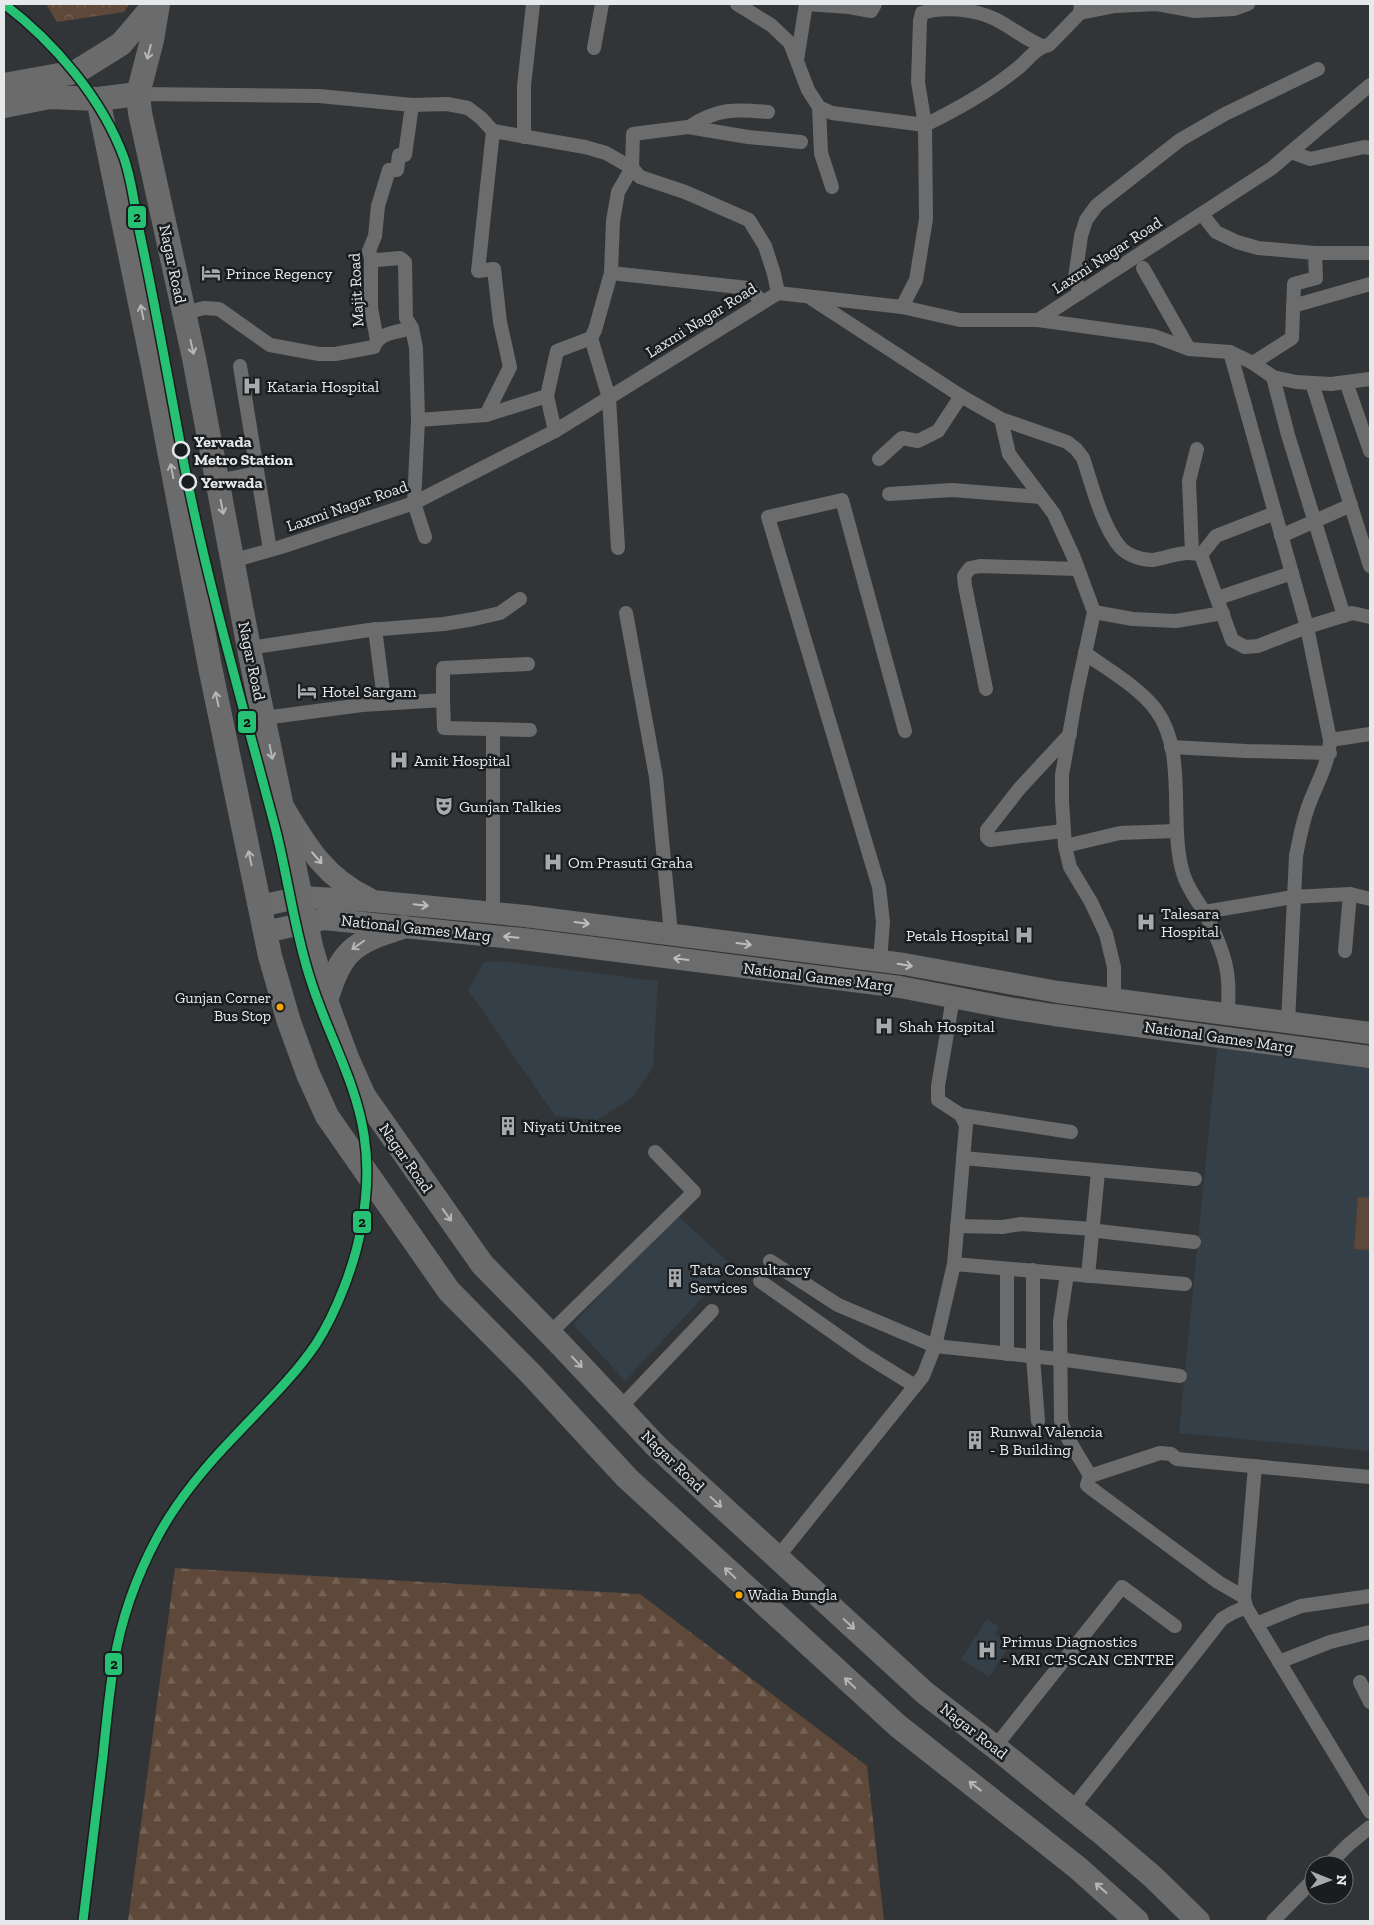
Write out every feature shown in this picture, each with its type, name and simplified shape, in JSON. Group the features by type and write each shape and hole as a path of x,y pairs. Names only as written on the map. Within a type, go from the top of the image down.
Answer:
{"highway":[{"path":"25,92 76,72 121,44 157,4"},
{"name":"Nagar Road","path":"157,4 152,40 138,94 140,113 184,313 249,648 306,922 326,1001 347,1058 364,1096 386,1130 482,1264 657,1448 925,1694 996,1747 1072,1808 1153,1877 1198,1921"},
{"path":"25,92 98,98 138,94"},
{"path":"98,98 149,348 210,667 265,932 289,1022 326,1116 449,1291 532,1375 627,1478 898,1726 1078,1868 1137,1921"},
{"path":"326,1001 333,977 350,951 360,942 372,936 403,927"}],"main road":[{"path":"282,802 315,857 340,881 353,891 372,901"},
{"name":"National Games Marg","path":"260,906 301,897 372,901 493,912 880,961 1013,986 1228,1015 1297,1032 1370,1034"},
{"name":"National Games Marg","path":"265,932 324,919 523,938 900,987 1054,1015 1370,1057"},
{"path":"957,974 976,987 1088,1005 1370,1042"},
{"path":"953,998 975,994 1035,1004 1297,1032 1370,1049"}],"street":[{"path":"524,137 524,86 533,4"},
{"path":"594,48 602,4"},
{"path":"737,4 772,25 790,43 808,90 819,107 821,153 832,187"},
{"path":"797,60 806,4 871,11 875,4"},
{"path":"902,307 916,280 926,219 925,124 918,82 920,21 922,13 931,10 963,10 993,18 1042,46 1049,46 1081,8 1157,4 1195,11 1234,10 1248,4"},
{"path":"819,107 832,113 925,124 959,108 1005,78 1042,46"},
{"path":"1080,293 1075,278 1081,236 1086,220 1097,205 1180,140 1225,114 1318,69"},
{"name":"Laxmi Nagar Road","path":"232,561 414,503 555,431 778,293 902,307 960,320 1038,320 1272,168 1370,85"},
{"path":"138,94 310,96 412,105 448,104 468,108 493,131 584,147 606,154 632,168 640,178 685,192 749,220 765,246 778,293"},
{"name":"Majit Road","path":"377,340 372,308 371,258 369,251 375,236 378,206 389,170 397,170 399,155 406,155 412,105"},
{"path":"689,127 712,114 727,110 768,112"},
{"path":"555,431 546,396 557,352 591,338 595,330 612,273 613,222 618,192 632,168 633,134 689,127 748,137 801,142"},
{"path":"486,415 510,367 500,322 494,269 478,271 493,131"},
{"path":"1291,152 1310,160 1364,147 1370,148"},
{"path":"1202,214 1216,232 1238,242 1258,248 1315,253 1370,252"},
{"path":"1253,363 1292,338 1294,284 1316,278 1315,253"},
{"path":"371,258 377,260 400,258 405,262 406,318 412,328 416,348 418,420 414,503 425,537"},
{"path":"1143,268 1189,348"},
{"path":"612,273 748,288 763,302"},
{"path":"1294,306 1370,284"},
{"path":"809,297 960,396 1001,419 1068,442 1083,458 1110,532 1121,549 1133,556 1150,560 1196,553 1216,536 1275,513"},
{"path":"184,313 204,308 219,309 270,345 319,354 335,354 374,347 377,340 382,336 412,328"},
{"path":"1038,320 1154,336 1189,348 1230,352 1253,363 1274,377 1296,382 1331,384 1370,380"},
{"path":"591,338 609,398 618,548"},
{"path":"1230,352 1307,627 1330,746 1300,832 1293,896 1297,1032"},
{"path":"240,366 270,550"},
{"path":"1274,377 1288,435 1344,616"},
{"path":"1346,382 1370,450"},
{"path":"1312,383 1370,566"},
{"path":"418,420 486,415 546,396"},
{"path":"879,459 902,438 918,442 938,431 960,396"},
{"path":"1001,419 1009,454 1054,514 1074,558 1094,612 1062,775 1063,831 1070,867 1091,902 1106,934 1114,967 1114,1000"},
{"path":"1197,449 1189,481 1196,553 1218,598 1232,640 1245,648 1258,646 1307,627 1352,613 1370,617"},
{"path":"217,482 257,473"},
{"path":"889,494 952,490 1041,497"},
{"path":"880,961 883,922 879,887 768,518 842,500 905,731"},
{"path":"1281,536 1351,505"},
{"path":"986,689 965,586 964,576 970,568 980,566 1077,569"},
{"path":"1218,598 1292,573"},
{"path":"249,648 376,629 444,624 474,619 500,612 520,599"},
{"path":"1094,612 1133,619 1176,621 1223,613"},
{"path":"626,613 656,777 671,934"},
{"path":"376,629 383,691"},
{"path":"1085,653 1130,686 1156,710 1169,735 1174,764 1176,831 1183,873 1194,898 1204,912 1222,952 1228,979 1228,1015"},
{"path":"528,664 443,668 443,700 444,728 530,730"},
{"path":"264,718 353,706 443,700"},
{"path":"493,730 493,912"},
{"path":"1063,831 990,840 987,837 987,830 1019,789 1070,733"},
{"path":"1171,747 1246,751 1330,746 1370,734"},
{"path":"1065,846 1120,833 1176,831"},
{"path":"1346,951 1350,894"},
{"path":"1204,912 1293,896 1350,894 1370,899"},
{"path":"953,998 938,1086 938,1100 961,1115 1071,1132"},
{"path":"777,1558 923,1376 935,1346 954,1264 966,1125 961,1115"},
{"path":"550,1334 694,1192 655,1152"},
{"path":"963,1158 1098,1172 1195,1179"},
{"path":"1088,1276 1098,1172"},
{"path":"957,1226 1002,1227 1021,1224 1093,1229 1194,1242"},
{"path":"770,1261 838,1305 935,1346 1059,1359 1180,1376"},
{"path":"954,1264 1185,1284"},
{"path":"1007,1354 1008,1268"},
{"path":"1033,1270 1033,1357 1038,1421"},
{"path":"1067,1274 1060,1321 1061,1420 1065,1434 1090,1476 1087,1485 1245,1602 1256,1624 1370,1812"},
{"path":"760,1281 864,1355 915,1386"},
{"path":"620,1408 712,1311"},
{"path":"1090,1476 1160,1453 1170,1454 1178,1459 1370,1477"},
{"path":"1072,1808 1222,1619 1245,1602 1255,1466"},
{"path":"996,1747 1122,1587 1175,1626"},
{"path":"1256,1624 1301,1606 1370,1596"},
{"path":"1279,1662 1330,1642 1370,1632"},
{"path":"1360,1682 1370,1702"},
{"path":"1338,1855 1370,1827"},
{"path":"1272,1921 1304,1889"}],"shaded area":[{"path":"501,961 658,981 653,1068 631,1099 597,1120 555,1116 468,990 484,962"},
{"path":"1217,1048 1370,1067 1370,1451 1179,1433"},
{"path":"676,1214 732,1266 625,1381 573,1324"},
{"name":"Primus Diagnostics - MRI CT-SCAN CENTRE","path":"987,1619 999,1627 995,1634 1004,1640 1009,1633 1015,1637 989,1677 961,1659"}],"green space":[{"path":"46,4 129,4 124,12 57,22"},
{"path":"1358,1197 1370,1198 1370,1250 1354,1249"},
{"path":"175,1568 640,1594 867,1766 884,1921 128,1921"}],"transit line":[{"name":"2","path":"4,4 41,36 90,93 115,136 124,158 132,188 193,510 275,827 304,959 317,998 348,1076 360,1115 367,1170 366,1194 358,1242 344,1288 331,1318 316,1344 297,1369 213,1460 183,1496 166,1522 143,1566 121,1630 112,1675 83,1921"}],"place":[{"name":"Prince Regency","path":"211,273"},
{"name":"Kataria Hospital","path":"252,386"},
{"name":"Yervada Metro Station","path":"181,450"},
{"name":"Yerwada","path":"188,482"},
{"name":"Hotel Sargam","path":"307,691"},
{"name":"Amit Hospital","path":"399,760"},
{"name":"Gunjan Talkies","path":"444,806"},
{"name":"Om Prasuti Graha","path":"553,862"},
{"name":"Talesara Hospital","path":"1146,922"},
{"name":"Petals Hospital","path":"1024,935"},
{"name":"Gunjan Corner Bus Stop","path":"280,1007"},
{"name":"Shah Hospital","path":"884,1026"},
{"name":"Niyati Unitree","path":"508,1126"},
{"name":"Tata Consultancy Services","path":"675,1278"},
{"name":"Runwal Valencia - B Building","path":"975,1440"},
{"name":"Wadia Bungla","path":"739,1595"},
{"name":"Primus Diagnostics - MRI CT-SCAN CENTRE","path":"987,1650"}]}
